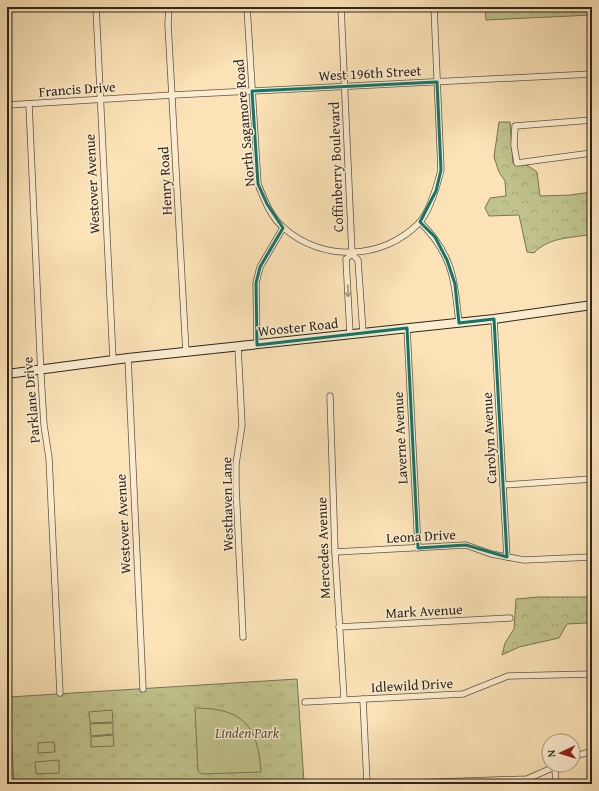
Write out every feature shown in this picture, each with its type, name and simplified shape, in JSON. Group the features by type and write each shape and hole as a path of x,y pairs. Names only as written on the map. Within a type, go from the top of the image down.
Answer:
{"main road":[{"name":"Wooster Road","path":"7,374 113,359 186,353 459,323 592,305"}],"street":[{"name":"Westover Avenue","path":"96,7 113,359"},
{"name":"Henry Road","path":"169,7 168,24 186,353"},
{"name":"North Sagamore Road","path":"247,7 258,184 266,204 283,228 312,247 352,254"},
{"name":"Coffinberry Boulevard","path":"341,7 352,254 358,260 363,333"},
{"path":"352,254 384,246 400,238 420,222 436,191 441,170 434,7"},
{"name":"West 196th Street","path":"148,96 592,74"},
{"name":"Francis Drive","path":"7,105 148,96"},
{"name":"Parklane Drive","path":"29,104 40,370 43,414 49,458 60,693"},
{"path":"592,120 515,126 514,144 517,163 592,153"},
{"path":"420,222 435,237 447,260 455,284 459,323"},
{"path":"257,345 256,283 260,267 283,228"},
{"name":"Coffinberry Boulevard","path":"350,334 346,259 352,254"},
{"name":"Carolyn Avenue","path":"494,319 507,557"},
{"name":"Laverne Avenue","path":"407,328 418,548"},
{"name":"Westhaven Lane","path":"238,347 242,424 236,464 236,487 243,637"},
{"name":"Westover Avenue","path":"128,358 143,689"},
{"name":"Mercedes Avenue","path":"330,396 335,552 344,699"},
{"path":"503,485 592,479"},
{"name":"Leona Drive","path":"335,552 466,545 507,557 524,560 592,557"},
{"name":"Mark Avenue","path":"339,627 510,618"},
{"name":"Idlewild Drive","path":"304,702 463,694 492,681 508,676 592,674"},
{"path":"363,699 367,784"},
{"path":"581,754 592,751"},
{"path":"377,784 527,778 542,773"},
{"path":"556,784 557,773"}],"highlighted area":[{"path":"437,82 441,170 436,191 420,222 435,237 447,260 455,284 459,323 494,319 507,557 466,545 418,548 407,328 257,345 256,283 260,267 283,228 267,204 258,184 252,91"}],"green space":[{"path":"485,7 592,7 592,15 486,20"},
{"path":"499,122 510,122 513,163 527,165 537,172 540,196 570,195 592,192 592,233 546,244 534,253 527,252 519,215 489,216 485,208 490,198 506,196 505,181 499,172 494,157"},
{"path":"538,597 592,597 592,627 586,623 567,624 559,638 519,647 502,655 505,643 514,629 516,599"},
{"name":"Linden Park","path":"297,679 304,782 258,784 14,784 9,697"},
{"path":"195,708 225,712 236,716 245,723 256,743 261,772 202,774 198,771"},
{"path":"112,710 113,722 90,723 89,712"},
{"path":"113,723 113,734 91,736 90,724"},
{"path":"113,735 114,746 91,747 91,737"},
{"path":"54,742 55,752 38,753 38,743"},
{"path":"59,760 59,773 36,774 35,762"}]}
